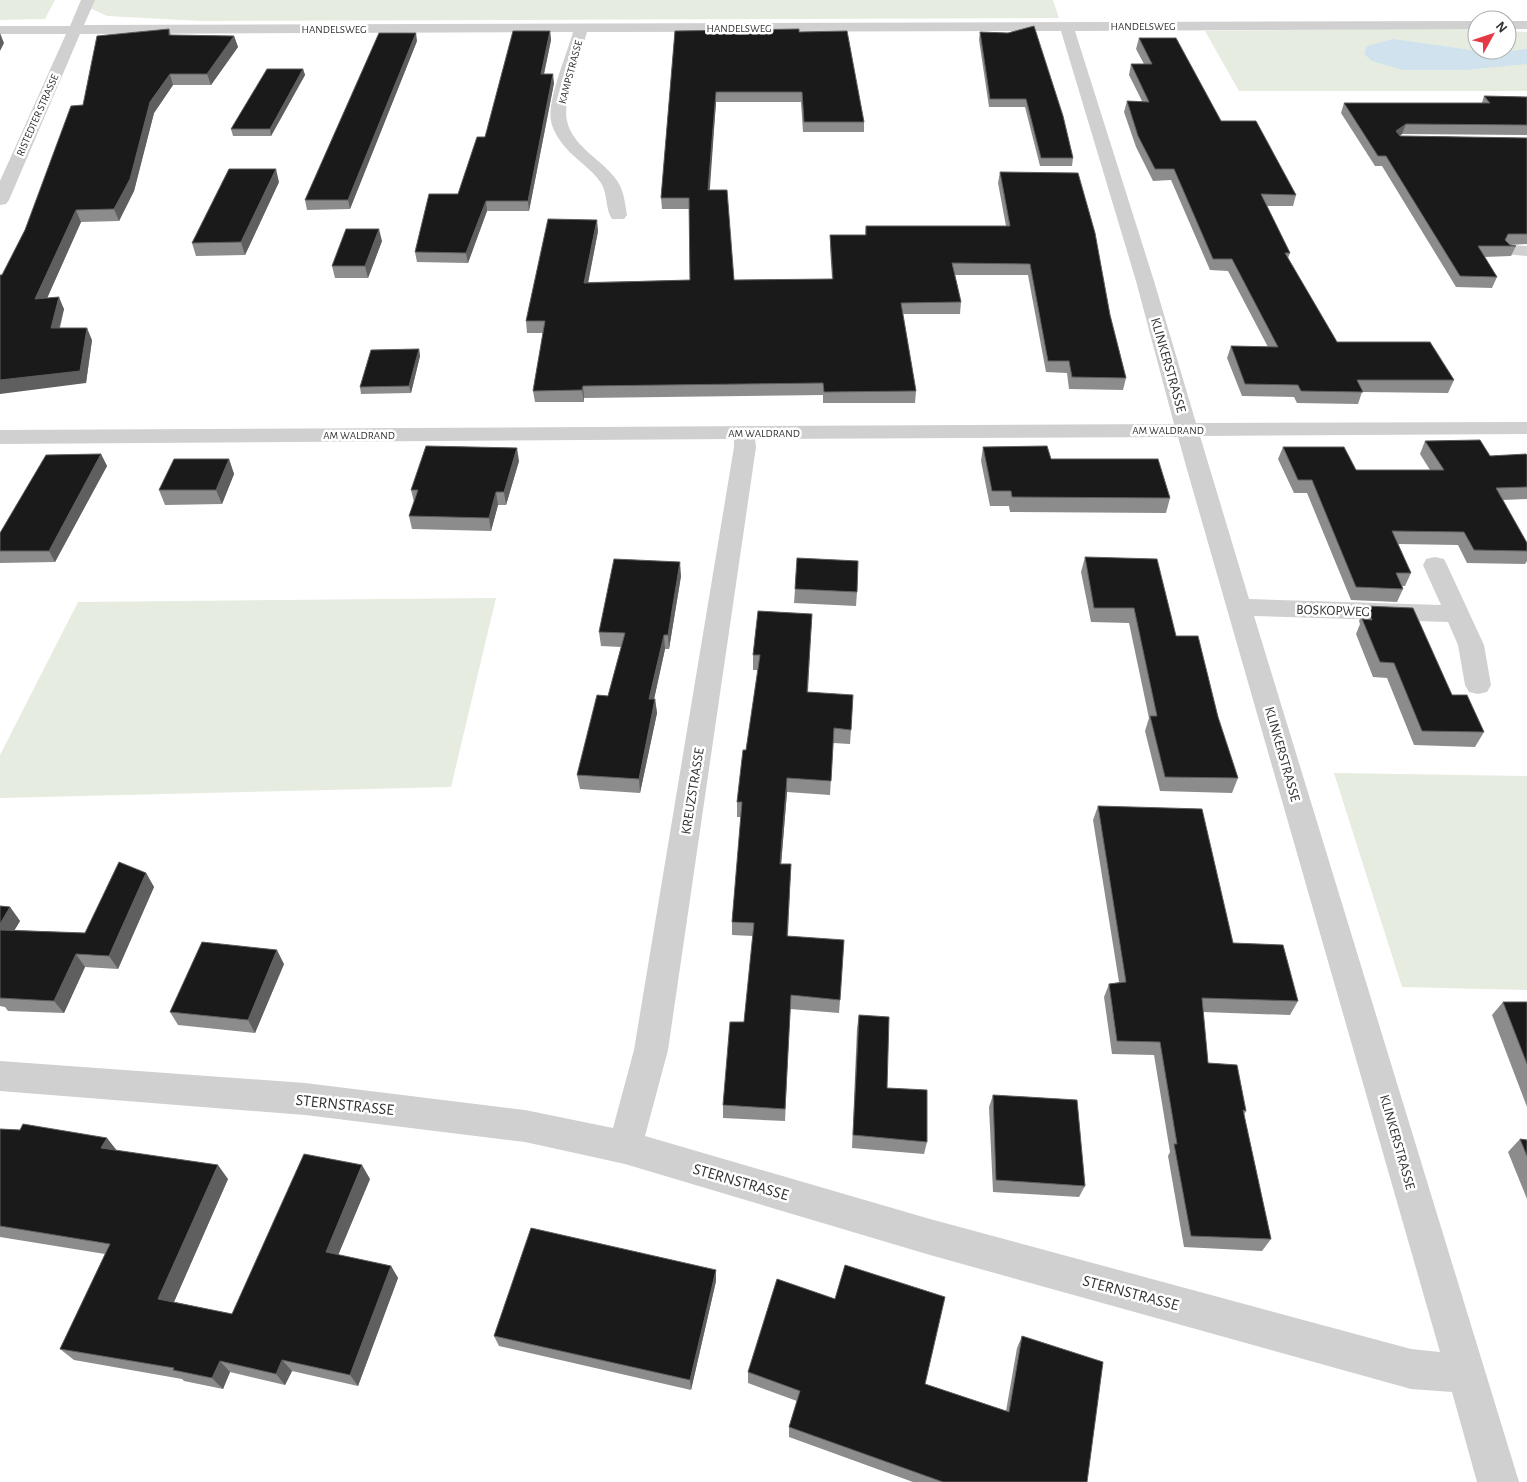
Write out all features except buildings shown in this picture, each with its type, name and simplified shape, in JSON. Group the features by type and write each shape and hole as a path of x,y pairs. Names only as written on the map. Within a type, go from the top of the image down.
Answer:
{"street":[{"name":"RISTEDTER STRASSE","path":"0,200 5,176 76,30 88,0"},
{"name":"HANDELSWEG","path":"0,30 1467,25"},
{"name":"KLINKERSTRASSE","path":"1067,26 1145,281 1187,430 1498,1482"},
{"name":"KAMPSTRASSE","path":"582,28 560,105 558,121 570,143 602,171 611,183 618,200 618,214"},
{"name":"AM WALDRAND","path":"0,437 1527,428"},
{"name":"KREUZSTRASSE","path":"625,1147 651,1050 746,446 744,433"},
{"path":"1434,565 1470,645 1478,685"},
{"name":"BOSKOPWEG","path":"1240,607 1455,614"},
{"name":"STERNSTRASSE","path":"0,1076 305,1099 526,1126 625,1147 930,1237 1411,1369 1466,1374"}],"shaded area":[{"path":"0,0 55,0 45,19 0,20"},
{"path":"94,0 1053,0 1059,18 201,21 107,16 90,8"},
{"path":"1467,29 1467,60 1517,60 1517,32 1527,32 1527,91 1239,91 1205,31"},
{"path":"496,598 451,787 0,798 0,755 78,602"},
{"path":"1334,773 1527,776 1527,990 1402,987"}],"water":[{"path":"1393,39 1467,49 1467,60 1517,60 1517,50 1527,49 1527,64 1465,70 1403,70 1372,61 1364,54 1367,46"}]}
